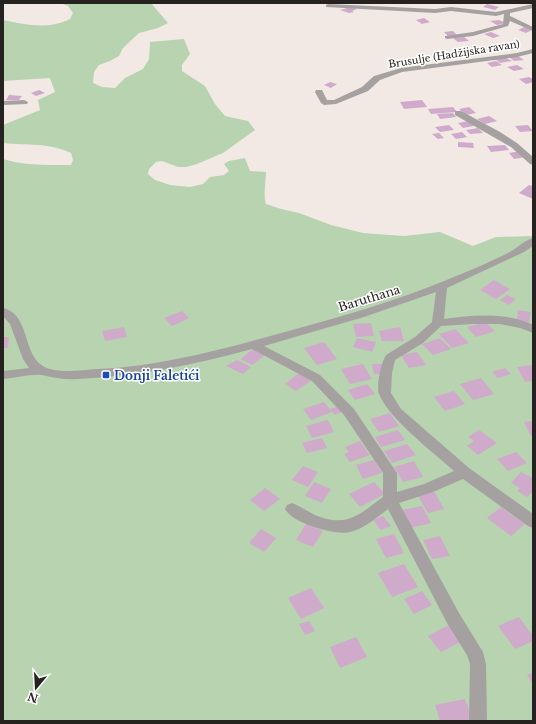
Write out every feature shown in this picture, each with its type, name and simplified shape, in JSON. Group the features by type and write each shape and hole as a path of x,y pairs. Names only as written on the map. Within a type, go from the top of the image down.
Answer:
{"street":[{"path":"449,9 461,3"},
{"path":"328,6 435,11 449,9 507,15 533,6"},
{"path":"507,15 533,29"},
{"path":"447,37 473,34 504,26 508,24 507,15"},
{"name":"Brusulje (Hadžijska ravan)","path":"319,92 324,101 331,103 358,93 377,78 401,70 448,65 517,55 533,51"},
{"path":"3,103 24,102"},
{"path":"458,113 514,145 533,162"},
{"name":"Baruthana","path":"42,371 51,374 79,375 122,373 205,359 361,315 442,287 502,259 533,241"},
{"path":"438,323 442,287"},
{"path":"3,311 9,314 14,320 23,343 26,356 32,366 42,371"},
{"path":"532,327 473,319 438,323 419,340 390,358 386,373 385,393 396,412 464,472 533,522"},
{"path":"253,345 316,378 349,412 390,472 390,500 453,618 475,652 478,664 478,721"},
{"path":"3,368 42,371"},
{"path":"3,375 42,371"},
{"path":"292,509 316,522 331,526 349,527 365,518 390,500 428,488 464,472"}],"green space":[{"path":"60,3 151,3 168,23 158,28 139,33 123,48 119,56 99,65 94,72 93,83 102,87 115,88 125,78 143,69 149,59 150,42 184,39 190,54 182,65 182,71 205,86 215,104 225,116 248,121 255,130 223,153 197,164 186,167 178,167 162,161 156,162 149,169 148,174 155,180 170,185 190,187 203,184 210,177 224,175 229,171 224,164 229,161 245,158 250,171 266,172 266,204 299,213 331,225 363,233 404,236 440,232 473,246 496,237 533,236 533,721 3,721 3,159 20,163 45,165 71,165 73,160 71,153 54,147 3,143 3,125 40,110 38,100 55,92 50,78 3,81 3,20 37,26 53,24 70,19 73,13 68,6"}],"building":[{"path":"487,4 499,7 495,10 483,7"},
{"path":"351,7 357,9 352,11 354,12 349,13 340,10"},
{"path":"424,18 430,22 422,24 416,20"},
{"path":"499,20 506,23 497,25 490,21"},
{"path":"524,27 532,30 526,33 518,30"},
{"path":"453,31 457,35 448,36 444,32"},
{"path":"491,32 500,36 493,38 484,34"},
{"path":"464,37 469,41 458,42 453,38"},
{"path":"518,56 524,60 514,61 509,57"},
{"path":"506,58 512,61 500,63 495,59"},
{"path":"496,61 502,65 492,67 487,63"},
{"path":"517,65 524,69 514,71 507,67"},
{"path":"529,77 533,79 533,82 526,84 519,79"},
{"path":"330,82 337,84 331,88 324,85"},
{"path":"39,90 45,93 36,96 31,93"},
{"path":"9,95 22,96 19,100 6,100"},
{"path":"422,100 427,107 404,109 400,102"},
{"path":"453,107 457,112 431,114 428,109"},
{"path":"469,107 476,113 466,115 459,109"},
{"path":"453,113 456,117 440,119 437,114"},
{"path":"489,116 497,121 485,124 477,119"},
{"path":"469,121 474,126 463,128 458,123"},
{"path":"449,125 454,130 440,132 435,127"},
{"path":"528,125 533,131 520,132 515,126"},
{"path":"478,128 483,133 470,134 466,130"},
{"path":"462,132 467,137 456,139 451,134"},
{"path":"439,133 444,138 438,139 432,134"},
{"path":"458,142 473,143 474,148 458,147"},
{"path":"505,145 509,150 491,152 487,146"},
{"path":"520,151 526,157 514,159 509,153"},
{"path":"529,185 533,186 533,199 519,193"},
{"path":"494,280 510,289 496,299 480,290"},
{"path":"507,295 516,299 509,305 500,300"},
{"path":"518,310 531,312 529,323 517,321"},
{"path":"182,311 189,318 172,326 164,318"},
{"path":"485,322 495,331 476,337 467,327"},
{"path":"371,323 374,336 356,337 353,324"},
{"path":"124,327 127,337 105,341 102,331"},
{"path":"400,327 404,341 382,341 379,331"},
{"path":"455,329 469,343 452,348 439,334"},
{"path":"3,337 9,337 8,348 3,348"},
{"path":"357,338 376,342 372,352 353,347"},
{"path":"440,338 451,349 433,355 422,344"},
{"path":"324,342 337,359 317,365 304,348"},
{"path":"253,349 265,355 252,365 241,359"},
{"path":"417,352 426,365 409,368 401,355"},
{"path":"237,360 251,367 243,374 226,366"},
{"path":"363,364 372,379 350,384 341,369"},
{"path":"372,364 383,364 385,374 374,374"},
{"path":"533,365 533,381 525,382 517,367"},
{"path":"505,368 511,374 498,378 492,372"},
{"path":"300,372 312,380 296,391 285,384"},
{"path":"481,378 494,394 473,400 460,384"},
{"path":"367,384 375,394 355,400 348,390"},
{"path":"454,391 465,404 445,411 434,397"},
{"path":"324,402 332,412 311,420 303,409"},
{"path":"339,406 344,411 335,415 330,409"},
{"path":"390,413 399,426 379,432 370,419"},
{"path":"328,420 334,432 312,438 306,426"},
{"path":"533,421 533,436 531,436 524,422"},
{"path":"398,430 405,440 381,447 375,437"},
{"path":"479,430 497,443 478,455 467,446 474,441 468,437"},
{"path":"322,438 327,448 307,453 302,443"},
{"path":"360,441 370,455 350,462 344,454 349,452 345,447"},
{"path":"407,444 416,455 392,463 384,451"},
{"path":"516,452 527,463 508,471 497,459"},
{"path":"374,460 382,473 363,479 356,465"},
{"path":"414,461 423,477 403,482 394,467"},
{"path":"303,466 318,472 308,487 292,480"},
{"path":"521,472 533,478 533,491 527,497 517,491 520,488 511,483"},
{"path":"314,482 331,489 322,503 305,496"},
{"path":"374,482 385,494 360,507 349,494"},
{"path":"265,488 280,499 264,511 250,500"},
{"path":"434,491 444,509 428,513 418,496"},
{"path":"422,506 431,523 410,528 402,510"},
{"path":"501,507 525,524 511,536 487,518"},
{"path":"383,516 391,526 381,530 373,520"},
{"path":"306,524 323,531 313,547 296,540"},
{"path":"261,529 276,538 264,552 249,543"},
{"path":"394,534 404,553 386,558 376,539"},
{"path":"440,536 450,556 432,559 423,540"},
{"path":"404,564 418,587 392,597 378,573"},
{"path":"311,588 324,608 301,619 288,598"},
{"path":"422,591 432,605 414,614 404,599"},
{"path":"519,617 533,636 533,641 515,649 498,626"},
{"path":"309,621 315,631 305,635 299,624"},
{"path":"449,625 462,641 441,652 428,636"},
{"path":"356,637 367,657 340,668 330,647"},
{"path":"533,672 533,684 527,675"},
{"path":"465,699 473,721 440,721 435,705"}],"place":[{"name":"Donji Faletići","path":"106,375"}]}
